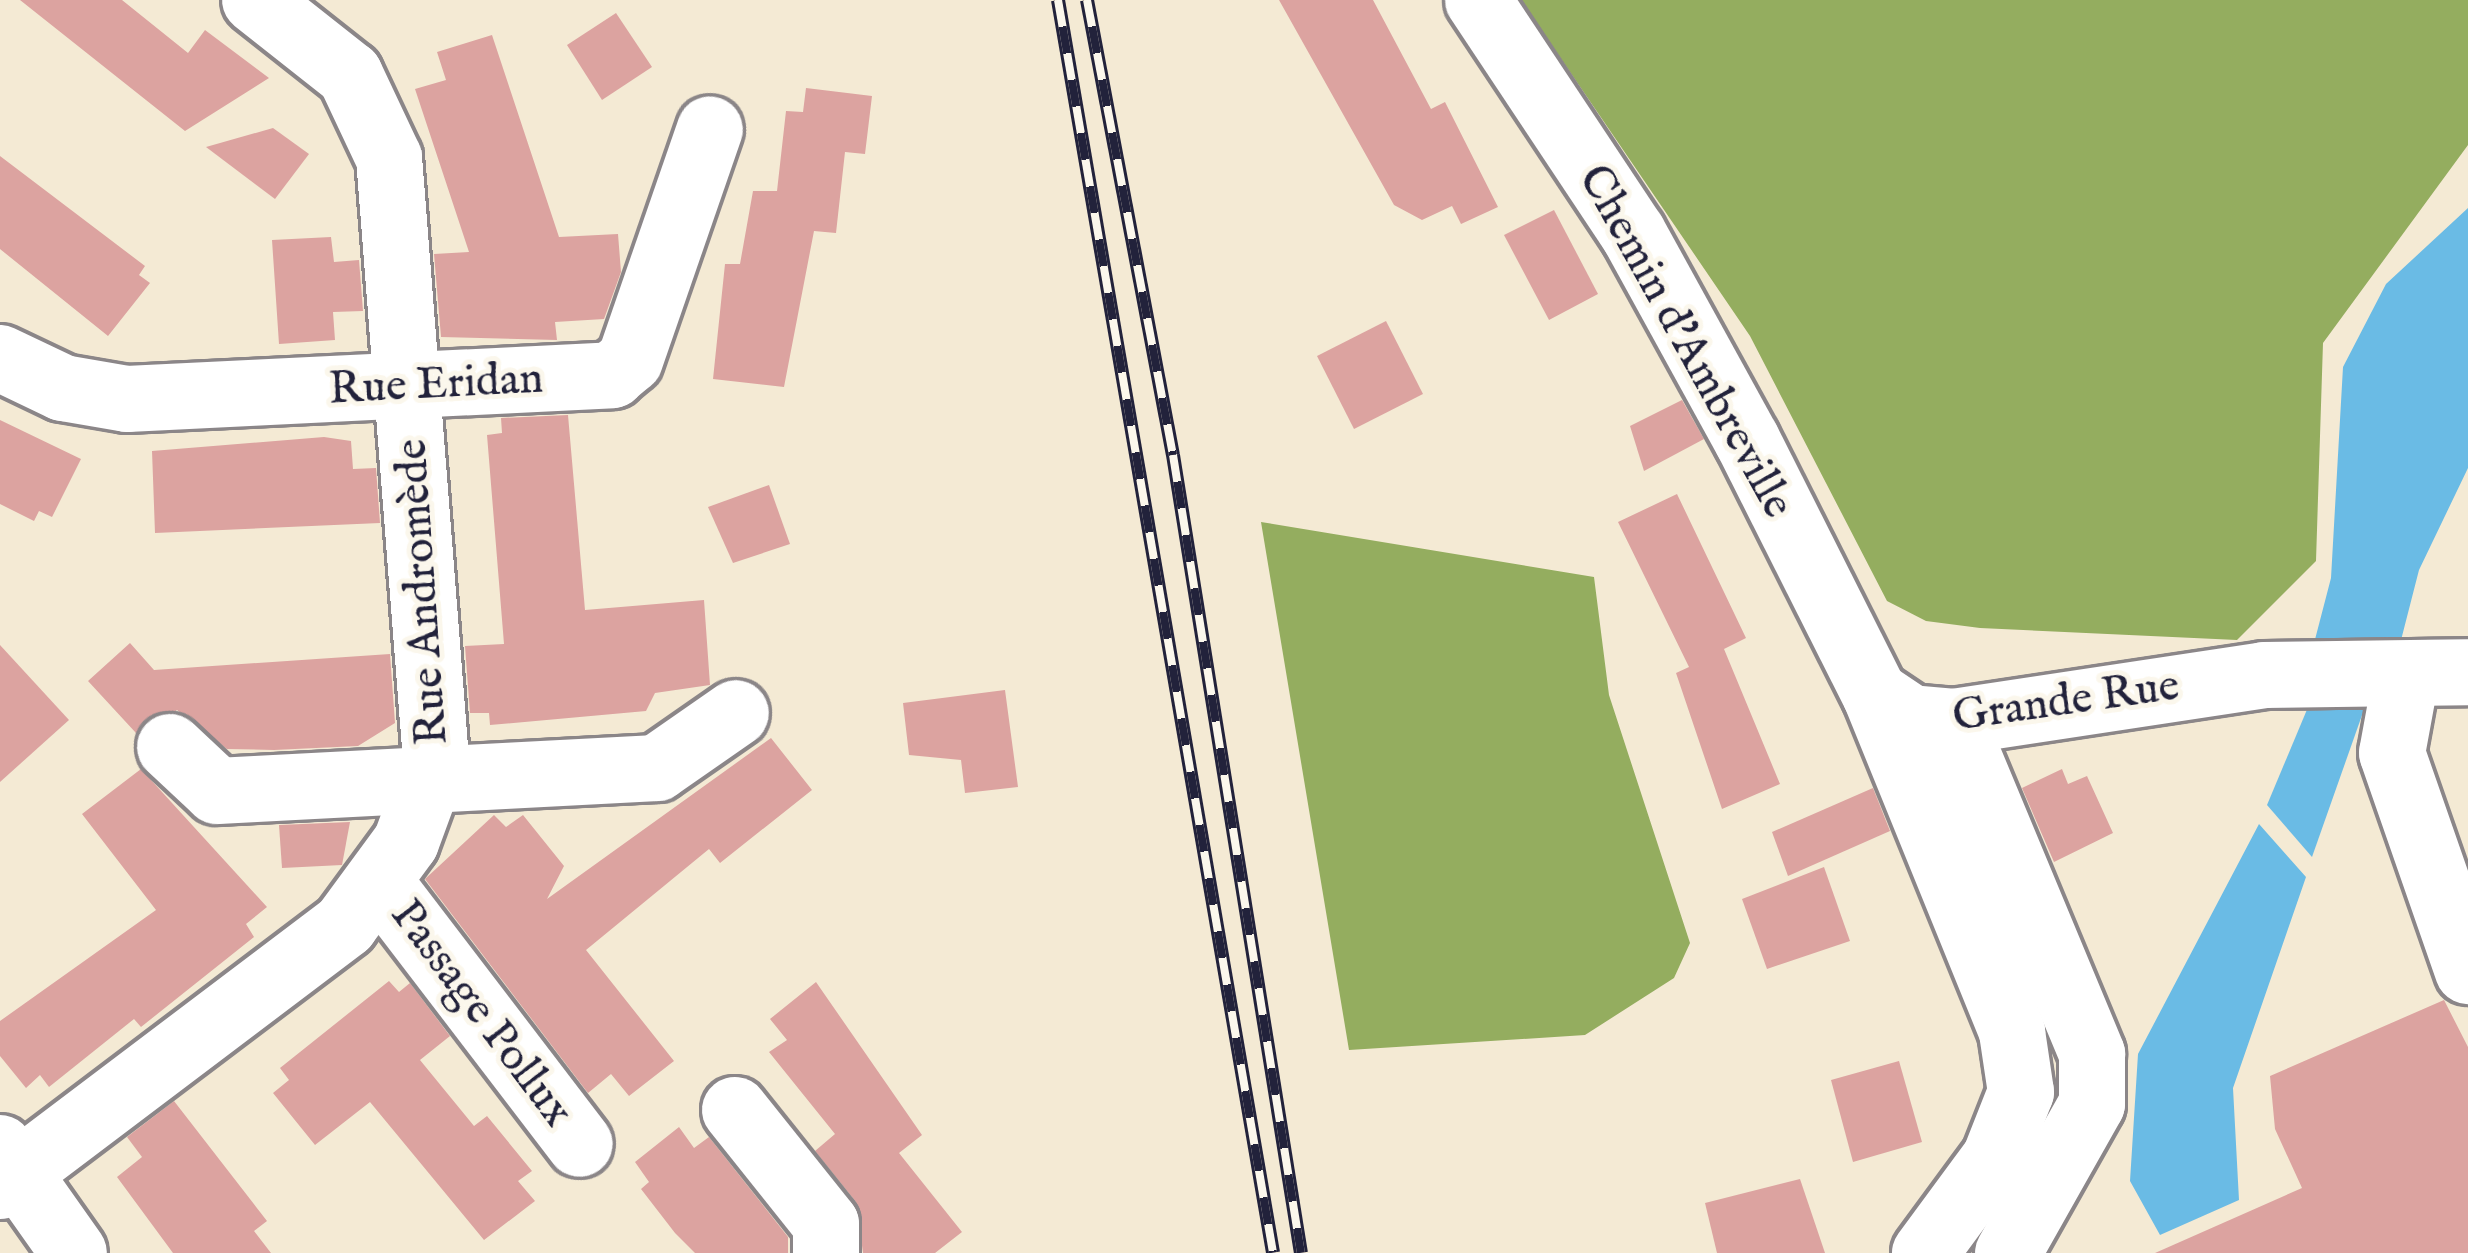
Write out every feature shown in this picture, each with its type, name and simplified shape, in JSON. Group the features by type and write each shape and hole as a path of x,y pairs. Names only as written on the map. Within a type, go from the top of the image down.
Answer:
{"street":[{"name":"Rue Andromède","path":"6,1169 345,925 381,884 431,779 398,201 375,117 350,75 255,0"},
{"name":"Chemin d'Ambreville","path":"1478,0 1633,233 1875,694 2020,1062 1994,1158 1925,1253"},
{"name":"Rue Eridan","path":"0,358 63,388 127,399 410,386 620,369 710,129"},
{"name":"Grande Rue","path":"1875,694 1911,718 1954,722 2264,674 2437,674"},
{"path":"2437,674 2392,753 2468,970"},
{"path":"170,747 218,791 657,768 736,713"},
{"path":"1954,722 2092,1054 2092,1104 2008,1253"},
{"name":"Passage Pollux","path":"381,884 580,1144"},
{"path":"735,1110 826,1224 826,1253"},
{"path":"6,1169 74,1253"}],"green space":[{"path":"1521,0 2468,0 2468,145 2323,343 2316,561 2237,640 1980,628 1926,621 1887,601 1750,336"},
{"path":"1261,522 1594,577 1609,695 1690,943 1674,978 1585,1035 1349,1050"}],"water":[{"path":"2468,208 2468,468 2419,570 2399,648 2312,651 2331,578 2343,367 2386,284"},
{"path":"2311,700 2367,701 2312,857 2267,805"},
{"path":"2259,824 2306,877 2233,1088 2239,1200 2160,1235 2130,1181 2138,1054"}],"building":[{"path":"20,0 122,0 188,53 205,30 269,78 185,131"},
{"path":"1279,0 1373,0 1431,109 1445,102 1498,207 1461,224 1452,206 1422,220 1394,205"},
{"path":"616,13 652,67 602,100 567,45"},
{"path":"492,35 559,237 618,234 621,272 604,319 555,322 557,340 441,337 434,254 469,252 415,89 446,80 437,52"},
{"path":"806,88 872,96 865,154 845,152 836,233 814,231 784,387 713,379 725,264 740,264 753,191 777,191 786,111 803,112"},
{"path":"273,128 309,154 275,199 206,147"},
{"path":"0,156 145,266 139,275 150,283 108,336 0,249"},
{"path":"1554,210 1598,294 1549,320 1504,235"},
{"path":"331,237 334,262 359,260 363,311 333,312 335,340 279,344 272,240"},
{"path":"1386,321 1423,394 1354,429 1317,356"},
{"path":"1682,400 1704,439 1644,471 1630,426"},
{"path":"568,415 585,610 704,600 710,685 655,693 646,711 490,725 489,713 470,713 465,646 504,644 487,435 502,433 501,418"},
{"path":"0,420 81,459 52,517 39,511 34,521 0,504"},
{"path":"324,437 351,441 353,469 376,468 380,523 155,533 152,451"},
{"path":"769,485 790,544 733,563 708,507"},
{"path":"1677,494 1746,638 1724,649 1780,784 1722,809 1676,673 1689,667 1618,522"},
{"path":"130,643 154,670 390,654 395,723 358,746 274,750 227,749 177,710 136,733 88,681"},
{"path":"0,645 69,720 0,782"},
{"path":"1005,690 1018,787 965,793 961,760 909,755 903,703"},
{"path":"771,738 812,790 720,863 709,849 586,950 674,1061 629,1096 611,1074 588,1093 425,879 494,815 506,827 523,815 564,866 547,899"},
{"path":"141,769 267,907 246,924 254,937 141,1027 134,1019 49,1087 40,1075 26,1088 0,1056 0,1021 156,910 82,814"},
{"path":"2062,769 2068,784 2087,776 2113,833 2054,862 2022,788"},
{"path":"1873,788 1890,831 1788,876 1772,832"},
{"path":"350,822 342,865 282,868 279,825"},
{"path":"1824,867 1850,941 1767,969 1742,899"},
{"path":"389,981 399,992 410,983 450,1036 420,1060 474,1126 487,1116 532,1171 518,1181 535,1201 484,1240 370,1102 315,1145 273,1093 289,1080 280,1068"},
{"path":"816,982 922,1135 899,1153 962,1232 935,1253 863,1253 856,1202 815,1151 835,1134 769,1052 787,1040 770,1019"},
{"path":"2444,1000 2468,1047 2468,1253 2155,1253 2302,1188 2275,1129 2270,1076"},
{"path":"1899,1061 1922,1142 1853,1162 1831,1080"},
{"path":"174,1101 267,1221 254,1231 271,1253 173,1253 117,1177 142,1157 127,1137"},
{"path":"679,1127 694,1148 709,1137 788,1237 788,1253 695,1253 675,1233 641,1189 649,1182 635,1162"},
{"path":"1800,1179 1825,1253 1717,1253 1705,1203"}],"railway":[{"path":"1058,0 1273,1253"},
{"path":"1087,0 1173,455 1301,1253"}]}
